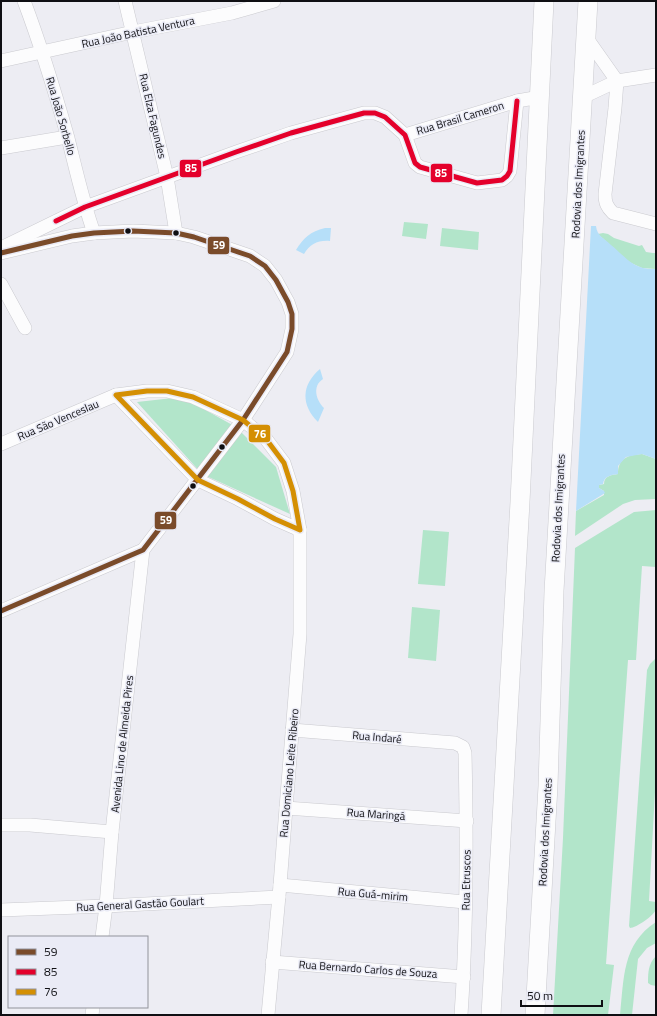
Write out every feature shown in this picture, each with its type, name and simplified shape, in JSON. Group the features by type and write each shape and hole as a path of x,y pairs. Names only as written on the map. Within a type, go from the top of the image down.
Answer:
{"highway":[{"path":"534,1 543,31"},
{"path":"491,1015 520,502 544,1"},
{"name":"Rodovia dos Imigrantes","path":"534,1015 548,786 554,591 588,1"}],"street":[{"name":"Rua João Sorbello","path":"24,1 43,52 85,207 94,233"},
{"name":"Rua Elza Fagundes","path":"125,1 167,177 176,233"},
{"name":"Rua João Batista Ventura","path":"1,61 133,32 232,13 274,1"},
{"path":"586,37 617,81 616,108 605,202 613,213 656,224"},
{"path":"583,97 617,81 656,76"},
{"name":"Rua Brasil Cameron","path":"405,135 517,101 540,96"},
{"path":"1,248 85,207 292,133 364,113 375,113 385,117 405,135 415,163 420,167 477,183 499,182 504,179 510,171 517,101"},
{"path":"1,148 67,137"},
{"path":"1,253 72,236 94,233 132,231 176,233 194,236 250,256 265,266 276,280 288,302 292,314 292,329 287,352 242,420 198,480 143,550 1,611"},
{"path":"1,284 25,328"},
{"name":"Rua São Venceslau","path":"1,444 116,395 147,391 167,391 193,397 242,420"},
{"path":"116,395 198,480 300,530"},
{"name":"Rua Domiciano Leite Ribeiro","path":"242,420 266,439 284,463 293,492 300,530 300,634 280,891 268,1015"},
{"name":"Avenida Lino de Almeida Pires","path":"102,936 143,550"},
{"name":"Rua Indaré","path":"292,730 455,743 462,745"},
{"name":"Rua Etruscos","path":"461,1015 464,977 467,821 465,753 462,745"},
{"name":"Rua Maringá","path":"286,808 467,821"},
{"path":"1,825 30,825 112,832"},
{"name":"Rua Guá-mirim","path":"280,891 465,902"},
{"name":"Rua General Gastão Goulart","path":"1,910 106,906 280,891"},
{"name":"Rua Bernardo Carlos de Souza","path":"272,962 464,977"}],"green space":[{"path":"404,222 428,224 426,239 402,236"},
{"path":"442,228 479,232 478,250 440,246"},
{"path":"603,233 639,246 642,245 646,252 656,253 656,269 642,268 629,262 598,234"},
{"path":"182,397 236,427 276,467 290,514 202,474 137,402"},
{"path":"642,454 656,459 656,499 635,500 623,504 575,536 576,511 604,495 604,491 599,488 599,485 604,484 605,479 608,476 618,474 620,464 625,458 632,455"},
{"path":"656,510 656,567 642,566 636,660 628,660 606,964 614,965 608,1015 553,1015 563,838 575,548 634,512"},
{"path":"423,530 449,532 445,586 418,584"},
{"path":"412,607 440,610 436,661 408,658"},
{"path":"656,658 656,774 649,901 656,902 656,907 655,912 649,918 630,928 647,670"},
{"path":"656,922 656,943 647,948 638,959 632,1015 620,1015 624,976 631,952 645,931"},
{"path":"656,956 656,986 648,983 648,972 653,959"}],"water":[{"path":"591,226 596,226 601,237 631,262 642,268 656,269 656,459 642,454 626,457 618,466 618,474 608,476 603,484 599,485 599,488 605,493 576,511"},
{"path":"331,228 330,241 315,243 304,254 296,250 308,236 315,231"},
{"path":"320,369 323,379 317,385 316,393 321,405 324,408 318,422 308,409 306,395 309,382"}],"transit line":[{"name":"85","path":"56,221 85,207 236,152 291,133 364,113 375,113 385,117 405,135 415,163 420,167 477,183 502,180 510,171 517,101"},
{"name":"59","path":"1,253 72,236 94,233 133,231 176,233 194,237 250,256 265,266 276,280 288,302 292,314 292,329 287,352 243,420 143,550 1,611"},
{"name":"76","path":"147,391 167,391 193,397 243,420 266,439 284,463 293,491 300,530 198,480 116,395 147,391"}]}
